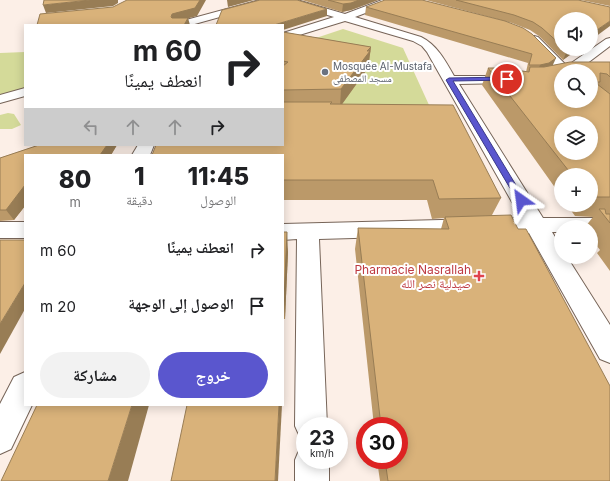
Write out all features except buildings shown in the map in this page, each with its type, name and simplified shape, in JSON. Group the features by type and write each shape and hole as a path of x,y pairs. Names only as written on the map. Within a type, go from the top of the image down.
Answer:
{"street":[{"path":"183,24 271,0"},
{"path":"287,0 417,39 426,44 432,50 449,80 461,112 536,225 610,350"},
{"path":"284,37 346,17 391,0"},
{"path":"525,33 534,39 558,64"},
{"path":"579,64 609,42"},
{"path":"449,80 528,79"},
{"path":"0,99 24,92"},
{"path":"310,417 295,232 536,225 610,225"},
{"path":"0,230 24,230"},
{"path":"0,438 24,389"},
{"path":"312,469 312,481"}],"green space":[{"path":"343,29 403,48 429,105 284,106 284,46 292,46"},
{"path":"24,52 24,88 0,95 0,53"},
{"path":"8,113 14,114 21,125 12,129 0,129 0,115"}],"place":[{"name":"Mosquée Al-Mustafa مسجد المصطفى","path":"325,72"},
{"name":"Pharmacie Nasrallah صيدلية نصر الله","path":"479,276"}],"route":[{"path":"507,79 449,80 521,200"}]}
